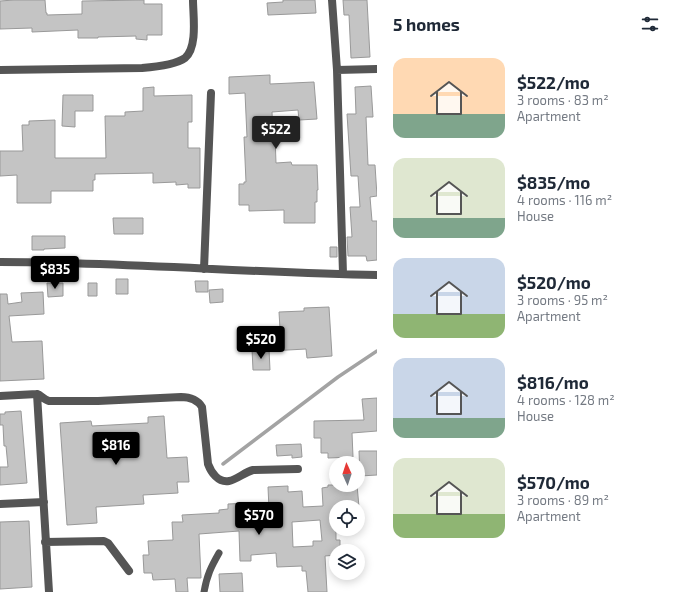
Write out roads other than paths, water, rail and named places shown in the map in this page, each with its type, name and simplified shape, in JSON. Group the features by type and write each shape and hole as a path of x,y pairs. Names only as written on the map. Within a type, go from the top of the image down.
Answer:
{"street":[{"path":"0,70 142,68 161,66 178,61 185,57 191,49 194,37 193,0"},
{"path":"332,0 337,70 343,274"},
{"path":"337,70 377,69"},
{"path":"204,269 211,93"},
{"path":"0,262 47,262 204,269 377,274"},
{"path":"0,396 37,394 49,401 98,401 190,397 202,406 208,464 216,477 229,481 253,470 298,469"},
{"path":"37,394 49,592"},
{"path":"0,504 44,502"},
{"path":"45,542 104,541 108,543 129,571"}],"lane":[{"path":"204,592 210,570 220,553"}],"waterway":[{"path":"223,464 338,377 377,351"}]}
